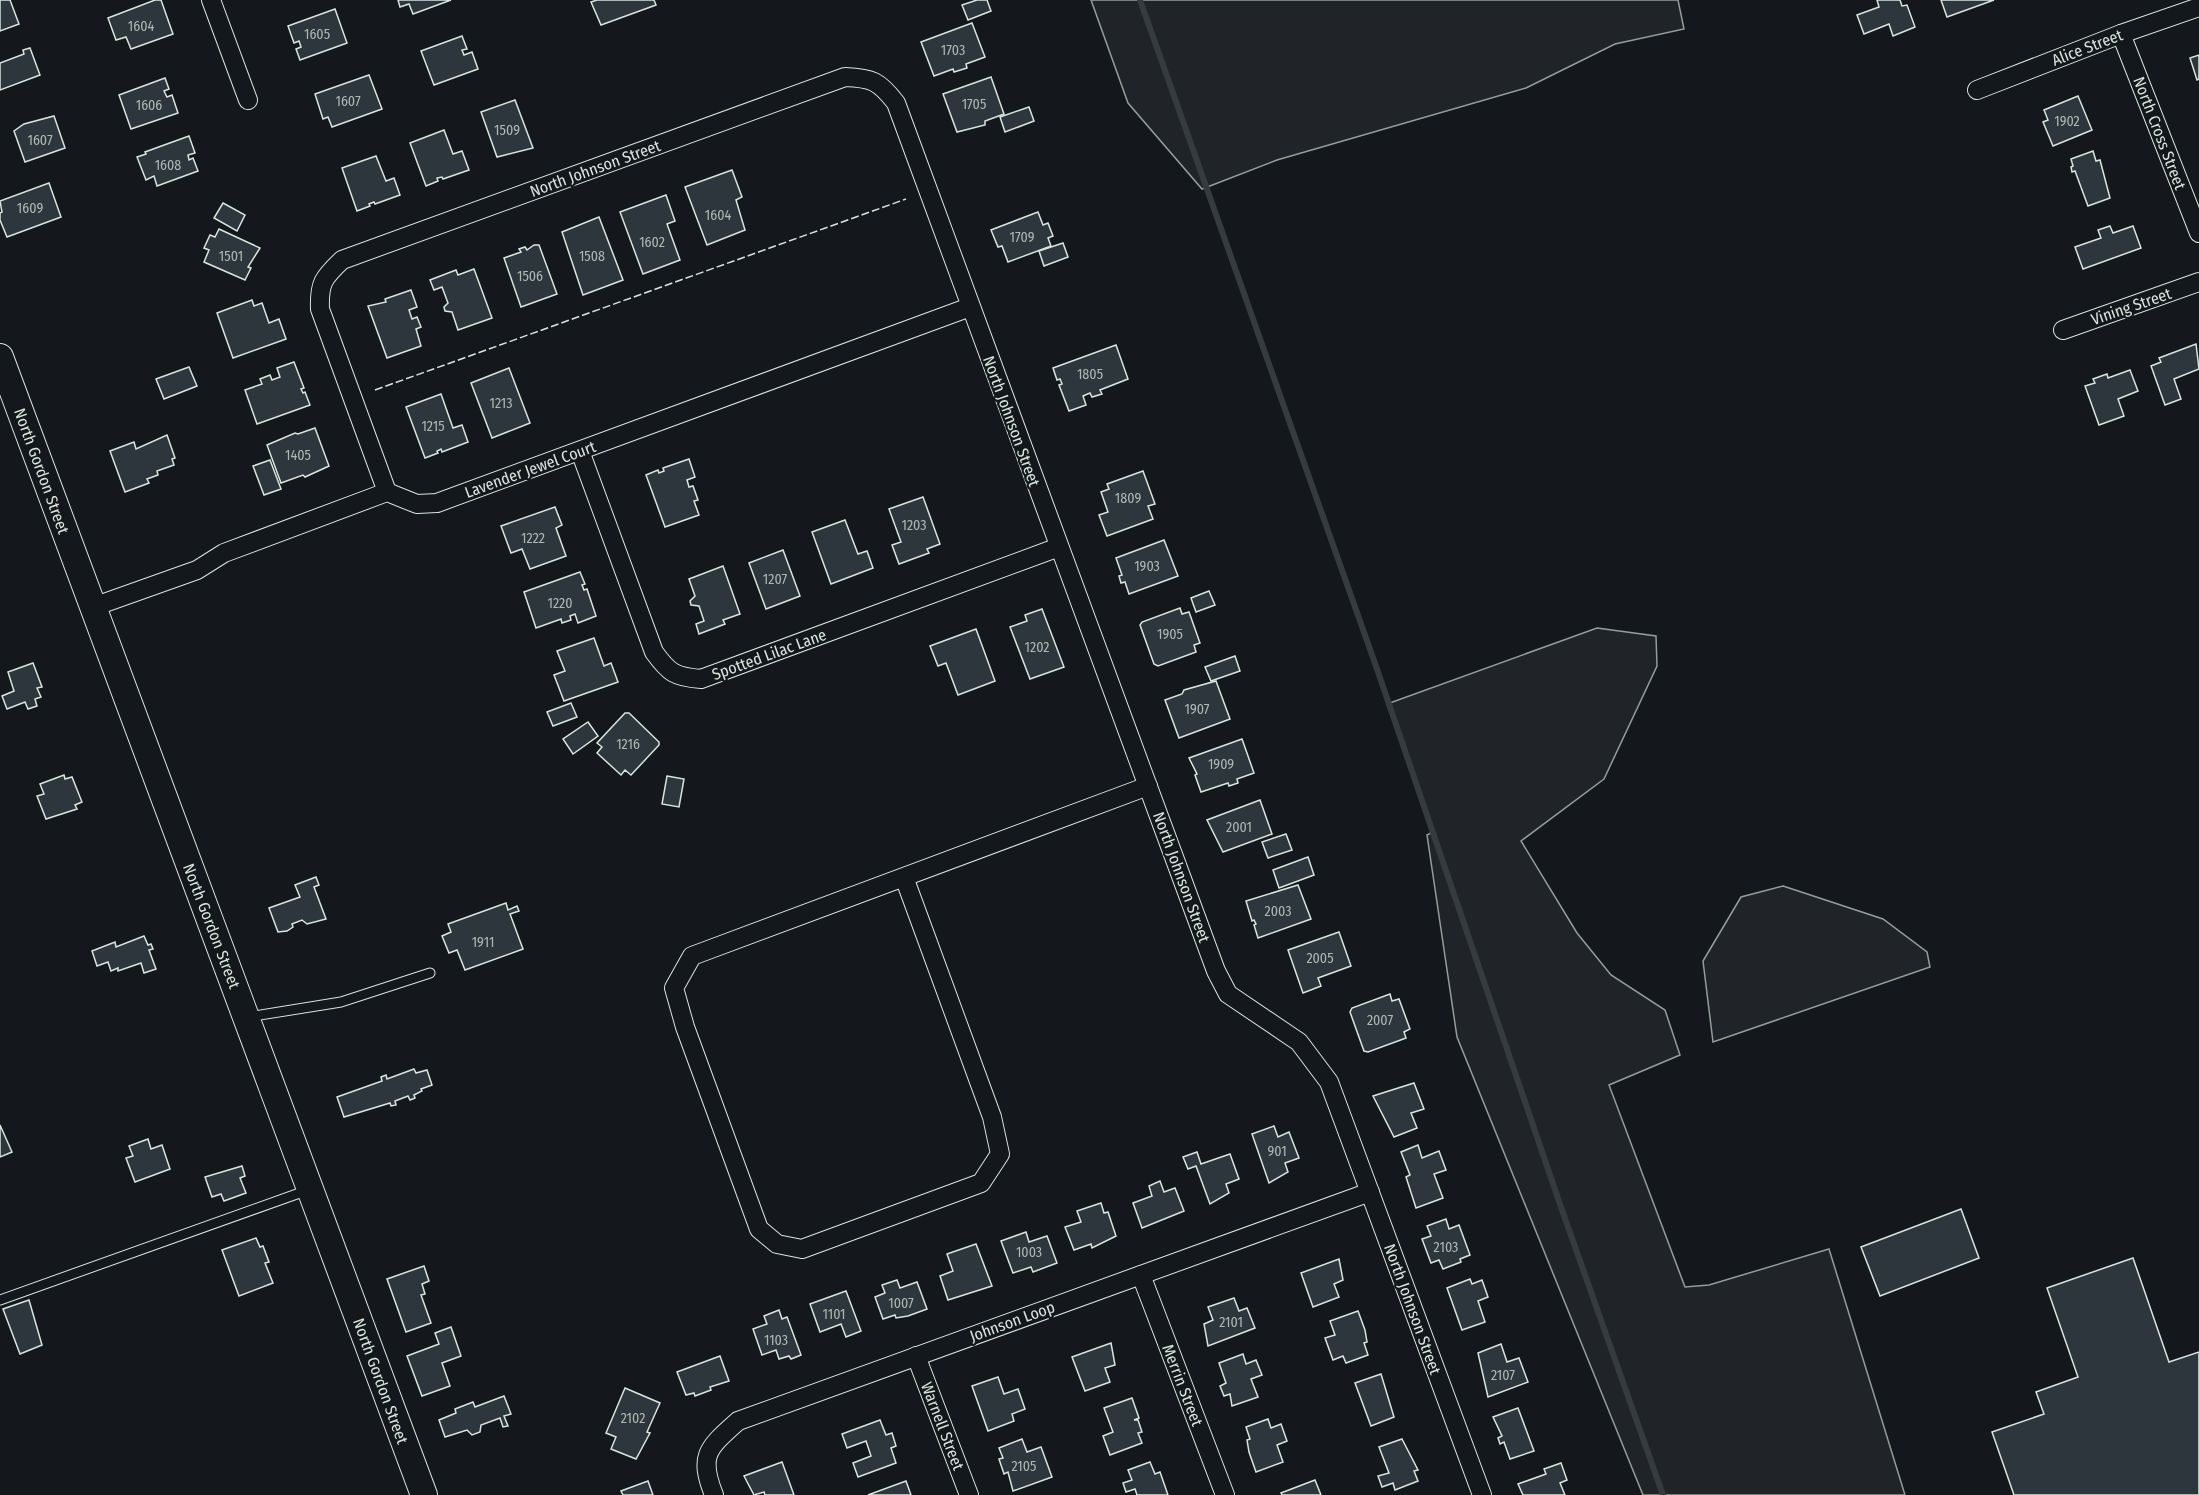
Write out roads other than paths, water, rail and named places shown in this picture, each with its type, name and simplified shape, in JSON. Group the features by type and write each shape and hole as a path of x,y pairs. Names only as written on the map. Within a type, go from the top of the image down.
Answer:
{"street":[{"path":"211,0 248,100"},
{"name":"Alice Street","path":"1977,90 2121,34 2199,7"},
{"name":"North Cross Street","path":"2121,34 2199,233"},
{"name":"North Johnson Street","path":"387,492 320,309 319,288 328,274 342,260 844,77 868,78 884,87 896,103 1216,970 1228,994 1299,1042 1329,1082 1482,1495"},
{"name":"Vining Street","path":"2063,330 2199,282"},
{"name":"Lavender Jewel Court","path":"387,492 417,504 436,503 970,307"},
{"name":"North Gordon Street","path":"0,357 424,1495"},
{"name":"Spotted Lilac Lane","path":"580,451 654,652 668,671 683,678 701,680 1059,547"},
{"path":"93,607 197,570 224,553 387,492"},
{"path":"904,877 992,1117 1000,1154 981,1183 802,1249 777,1244 759,1228 685,1027 674,988 692,956 1148,786"},
{"name":"Johnson Loop","path":"714,1495 705,1471 711,1445 738,1421 1370,1192"},
{"name":"Merrin Street","path":"1141,1275 1225,1495"},
{"name":"Warnell Street","path":"916,1356 969,1495"}],"lane":[{"path":"246,1017 341,1002 430,973"},
{"path":"0,1300 310,1189"}],"waterway":[{"path":"1140,0 1377,669 1562,1210 1663,1495"}]}
